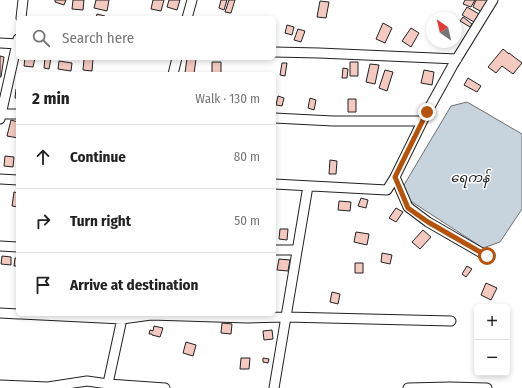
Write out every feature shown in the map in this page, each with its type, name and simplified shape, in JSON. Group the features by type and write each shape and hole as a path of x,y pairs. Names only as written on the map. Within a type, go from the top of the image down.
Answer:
{"street":[{"path":"21,16 23,0"},
{"path":"188,16 192,0"},
{"path":"276,184 388,190 422,122 457,59 493,0"},
{"path":"0,43 16,44"},
{"path":"16,48 0,116 16,114"},
{"path":"276,52 457,59"},
{"path":"174,72 176,60"},
{"path":"276,118 333,121 422,122"},
{"path":"395,177 408,208 428,222 487,256"},
{"path":"0,179 16,180"},
{"path":"274,388 308,186"},
{"path":"0,246 16,247"},
{"path":"276,250 297,250"},
{"path":"0,314 16,314"},
{"path":"108,386 122,316 248,318 286,317 451,321"},
{"path":"0,385 48,387 87,381 108,386 165,388"},
{"path":"408,388 487,388"}],"water":[{"name":"ရေကန်","path":"467,102 522,134 522,209 500,242 483,248 409,200 404,185 451,106"}],"building":[{"path":"55,0 66,0 64,5 55,2"},
{"path":"73,0 84,0 83,10 72,9"},
{"path":"96,0 109,0 107,11 94,8"},
{"path":"153,0 164,0 161,11 151,9"},
{"path":"169,0 180,0 177,10 167,7"},
{"path":"221,0 227,0 224,10 219,8"},
{"path":"229,0 235,0 231,13 225,12"},
{"path":"465,0 475,0 471,7 463,4"},
{"path":"476,0 488,0 482,12 473,7"},
{"path":"320,1 329,2 326,18 317,17"},
{"path":"467,7 479,14 474,22 462,15"},
{"path":"463,17 472,24 470,27 462,22"},
{"path":"383,23 392,28 385,43 376,39"},
{"path":"287,25 294,27 292,35 285,33"},
{"path":"411,28 419,33 411,47 402,41"},
{"path":"298,29 305,31 301,42 294,40"},
{"path":"503,49 522,63 513,74 502,66 496,73 488,67"},
{"path":"0,56 4,57 1,77 0,77"},
{"path":"25,60 35,60 33,67 24,66"},
{"path":"45,60 51,60 49,69 44,68"},
{"path":"84,60 93,60 92,71 83,70"},
{"path":"187,60 196,60 194,72 185,72"},
{"path":"59,61 72,63 71,71 58,69"},
{"path":"212,62 221,62 221,72 212,72"},
{"path":"350,62 358,62 358,76 350,76"},
{"path":"282,63 287,63 285,76 280,75"},
{"path":"370,64 379,65 375,84 366,82"},
{"path":"343,68 348,69 347,78 342,78"},
{"path":"385,70 393,72 387,91 379,88"},
{"path":"424,70 434,72 432,85 421,83"},
{"path":"468,78 481,86 477,92 464,85"},
{"path":"278,96 284,98 282,106 276,105"},
{"path":"310,98 316,100 314,110 308,108"},
{"path":"348,99 356,99 356,112 348,112"},
{"path":"11,120 16,121 16,138 7,136"},
{"path":"5,156 14,157 13,167 4,166"},
{"path":"330,160 337,161 336,174 329,174"},
{"path":"14,192 16,192 16,207 12,206"},
{"path":"361,198 368,200 366,208 358,206"},
{"path":"339,201 351,202 350,211 338,210"},
{"path":"396,208 403,212 396,222 389,218"},
{"path":"280,229 288,229 287,240 279,239"},
{"path":"423,230 431,237 420,249 412,242"},
{"path":"356,232 369,234 367,245 354,242"},
{"path":"382,253 392,255 390,264 381,262"},
{"path":"2,256 11,257 11,265 1,264"},
{"path":"15,258 16,258 16,266 14,266"},
{"path":"279,259 290,260 288,271 277,270"},
{"path":"355,263 363,263 363,273 355,273"},
{"path":"467,266 472,269 466,277 462,274"},
{"path":"486,283 497,288 491,300 481,295"},
{"path":"332,292 340,294 338,304 330,302"},
{"path":"222,323 232,324 231,334 221,333"},
{"path":"154,326 163,328 160,337 149,334 150,330 153,331"},
{"path":"272,330 273,339 264,340 263,331"},
{"path":"186,342 196,345 193,356 183,353"},
{"path":"241,358 250,358 249,369 240,369"},
{"path":"263,358 269,359 268,363 263,362"}],"route":[{"path":"427,112 395,177 408,208 428,222 487,256"}]}
